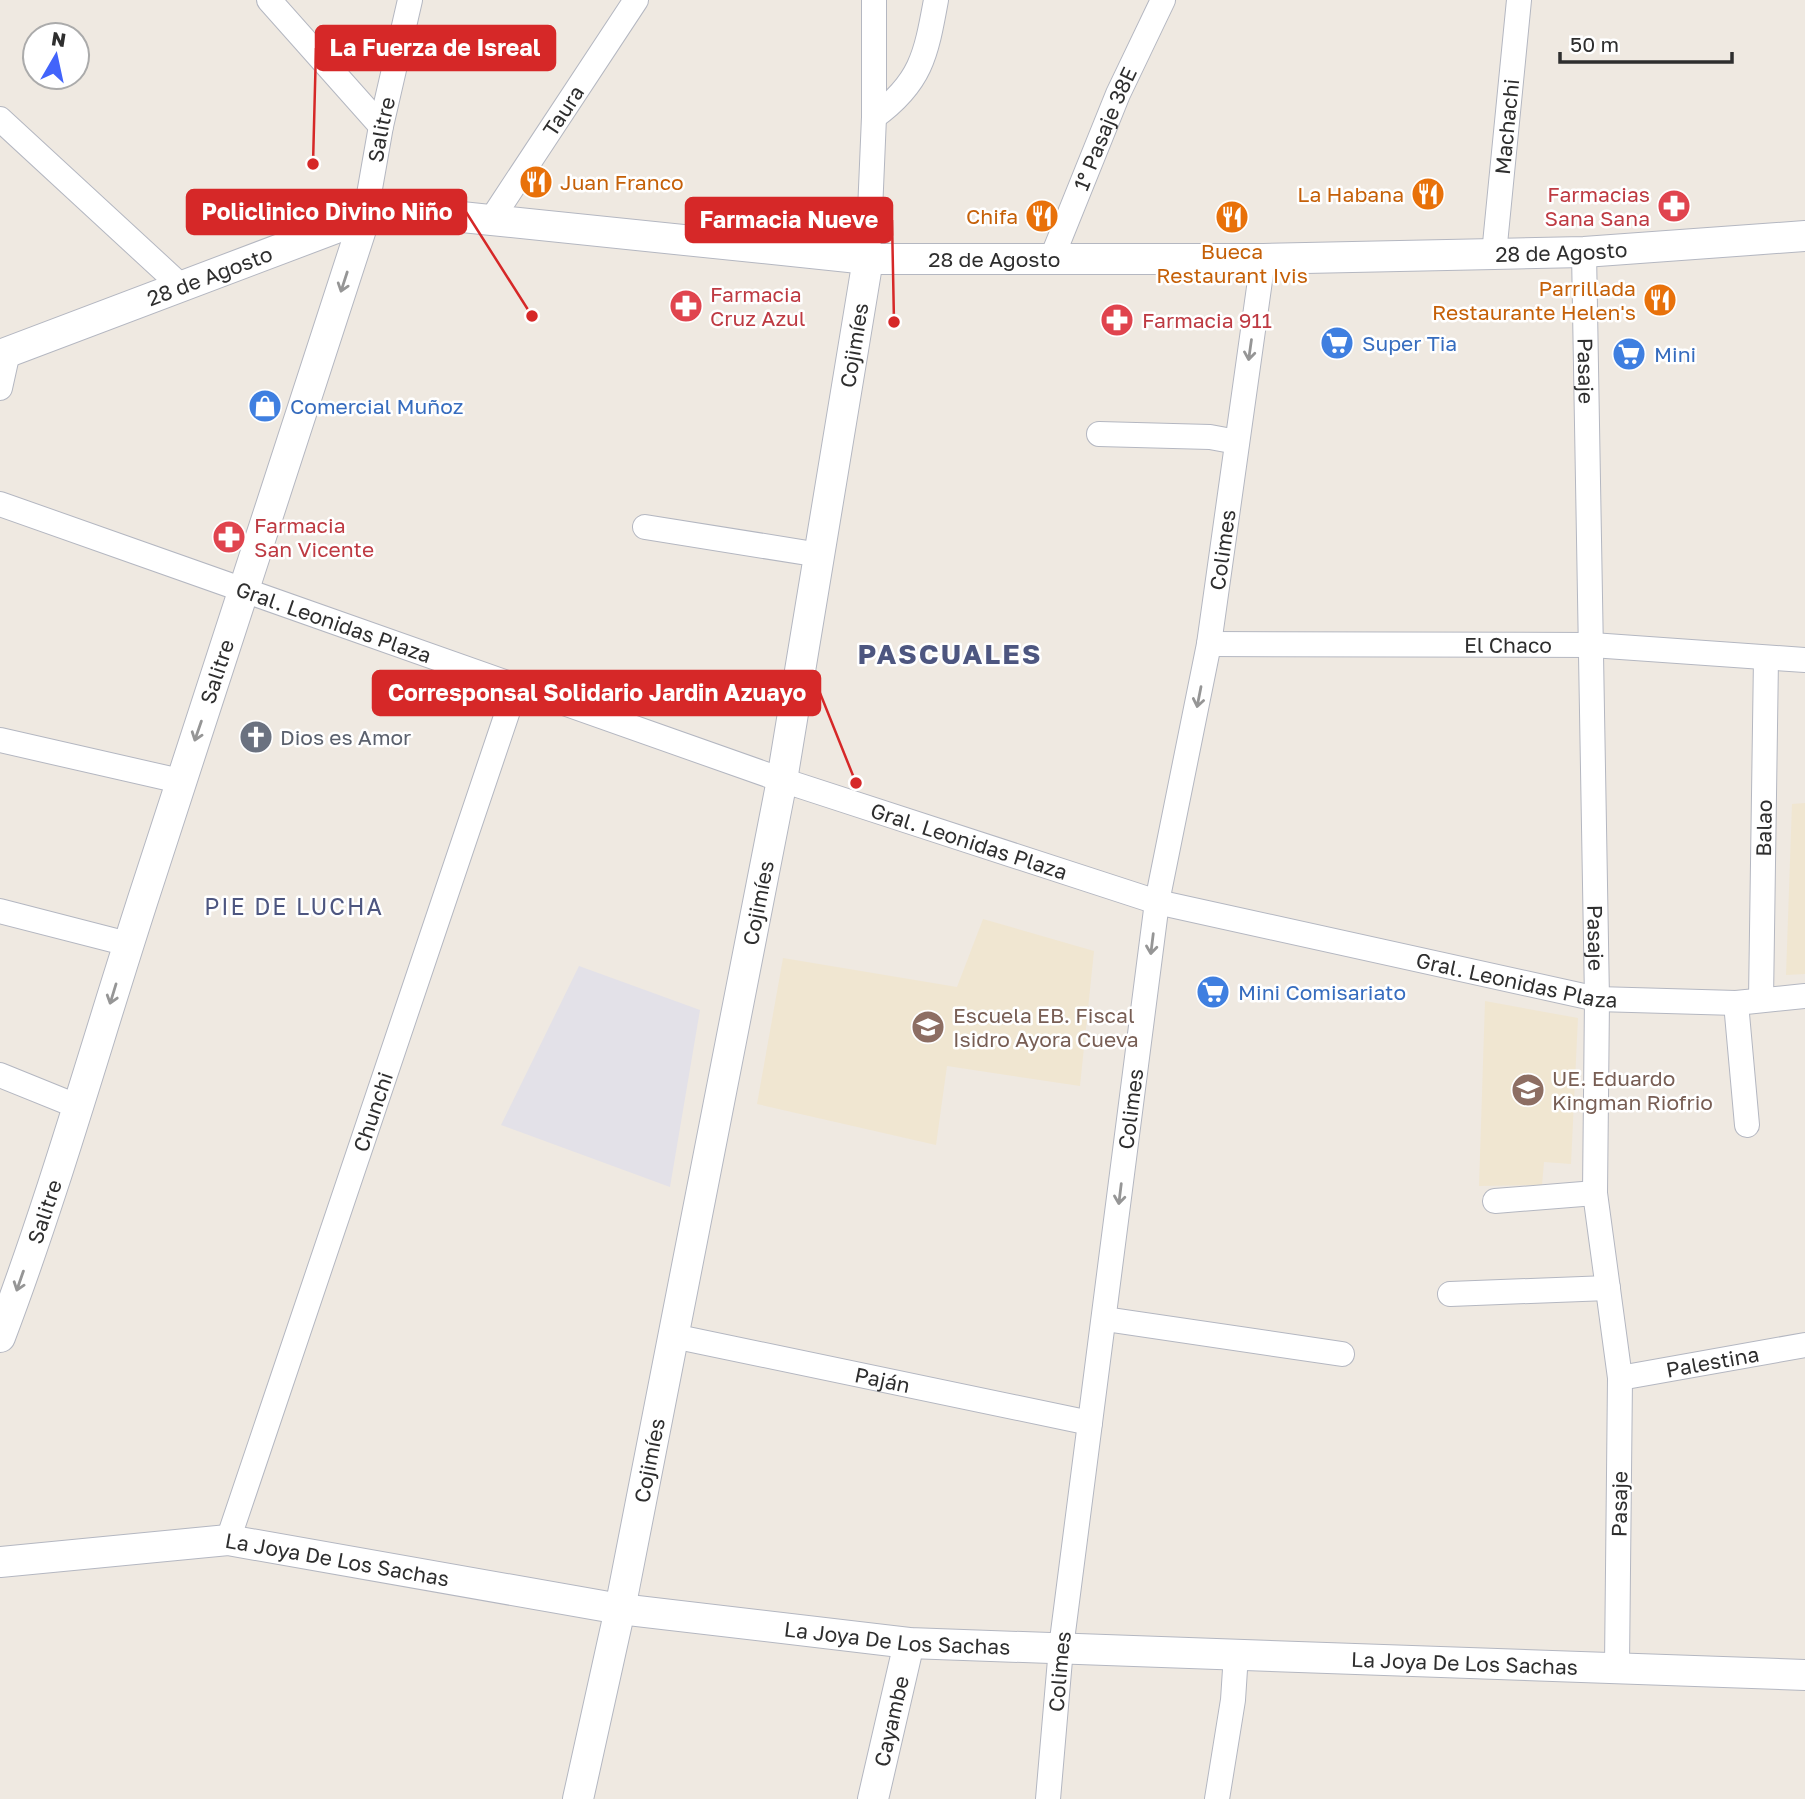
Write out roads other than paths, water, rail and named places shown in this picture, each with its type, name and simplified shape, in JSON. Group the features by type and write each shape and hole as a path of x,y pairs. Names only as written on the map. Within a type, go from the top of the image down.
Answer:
{"street":[{"path":"269,0 381,126"},
{"name":"Salitre","path":"0,1337 79,1107 180,782 246,592 365,217 381,126 410,0"},
{"name":"Taura","path":"491,220 636,0"},
{"name":"Cojimíes","path":"578,1799 620,1609 782,780 820,555 868,259 874,117 874,0"},
{"path":"874,117 896,101 912,83 926,56 936,0"},
{"name":"1° Pasaje 38E","path":"1051,260 1118,94 1163,0"},
{"name":"Machachi","path":"1494,254 1519,0"},
{"path":"0,120 181,286"},
{"name":"28 de Agosto","path":"4,354 365,217 433,214 868,259 1264,259 1584,252 1805,236"},
{"name":"Pasaje","path":"1584,252 1597,999 1595,1193 1620,1378 1617,1666"},
{"name":"Colimes","path":"1048,1799 1062,1648 1157,902 1209,644 1264,259"},
{"path":"0,388 4,354"},
{"path":"1099,435 1210,438 1237,442"},
{"name":"Gral. Leonidas Plaza","path":"0,504 246,592 517,684 782,780 1157,902 1597,999 1736,1003 1805,996"},
{"path":"645,527 820,555"},
{"name":"El Chaco","path":"1209,644 1592,645 1805,660"},
{"name":"Balao","path":"1761,1000 1766,658"},
{"name":"Chunchi","path":"228,1540 517,684"},
{"path":"0,740 180,782"},
{"path":"0,911 128,944"},
{"path":"1736,1003 1747,1125"},
{"path":"0,1075 79,1107"},
{"path":"1495,1201 1595,1193"},
{"path":"1450,1294 1608,1288"},
{"path":"1105,1319 1342,1354"},
{"name":"Paján","path":"673,1336 1090,1423"},
{"name":"Palestina","path":"1620,1378 1805,1345"},
{"name":"La Joya De Los Sachas","path":"0,1562 228,1540 620,1609 909,1643 1617,1666 1805,1675"},
{"name":"Cayambe","path":"873,1799 909,1643"},
{"path":"1217,1799 1233,1700 1236,1654"}],"place":[{"name":"La Fuerza de Isreal","path":"313,164"},
{"name":"Juan Franco","path":"536,182"},
{"name":"La Habana","path":"1428,194"},
{"name":"Farmacias Sana Sana","path":"1674,206"},
{"name":"Chifa","path":"1042,216"},
{"name":"Bueca Restaurant Ivis","path":"1232,217"},
{"name":"Parrillada Restaurante Helen's","path":"1660,300"},
{"name":"Farmacia Cruz Azul","path":"686,306"},
{"name":"Policlinico Divino Niño","path":"532,316"},
{"name":"Farmacia 911","path":"1117,320"},
{"name":"Farmacia Nueve","path":"894,322"},
{"name":"Super Tia","path":"1337,343"},
{"name":"Mini","path":"1629,354"},
{"name":"Comercial Muñoz","path":"265,406"},
{"name":"Farmacia San Vicente","path":"229,537"},
{"name":"Dios es Amor","path":"256,737"},
{"name":"Corresponsal Solidario Jardin Azuayo","path":"856,783"},
{"name":"Mini Comisariato","path":"1213,992"},
{"name":"Escuela EB. Fiscal Isidro Ayora Cueva","path":"928,1027"},
{"name":"UE. Eduardo Kingman Riofrio","path":"1528,1090"}],"district":[{"name":"PASCUALES","path":"950,653"},
{"name":"PIE DE LUCHA","path":"294,906"}]}
